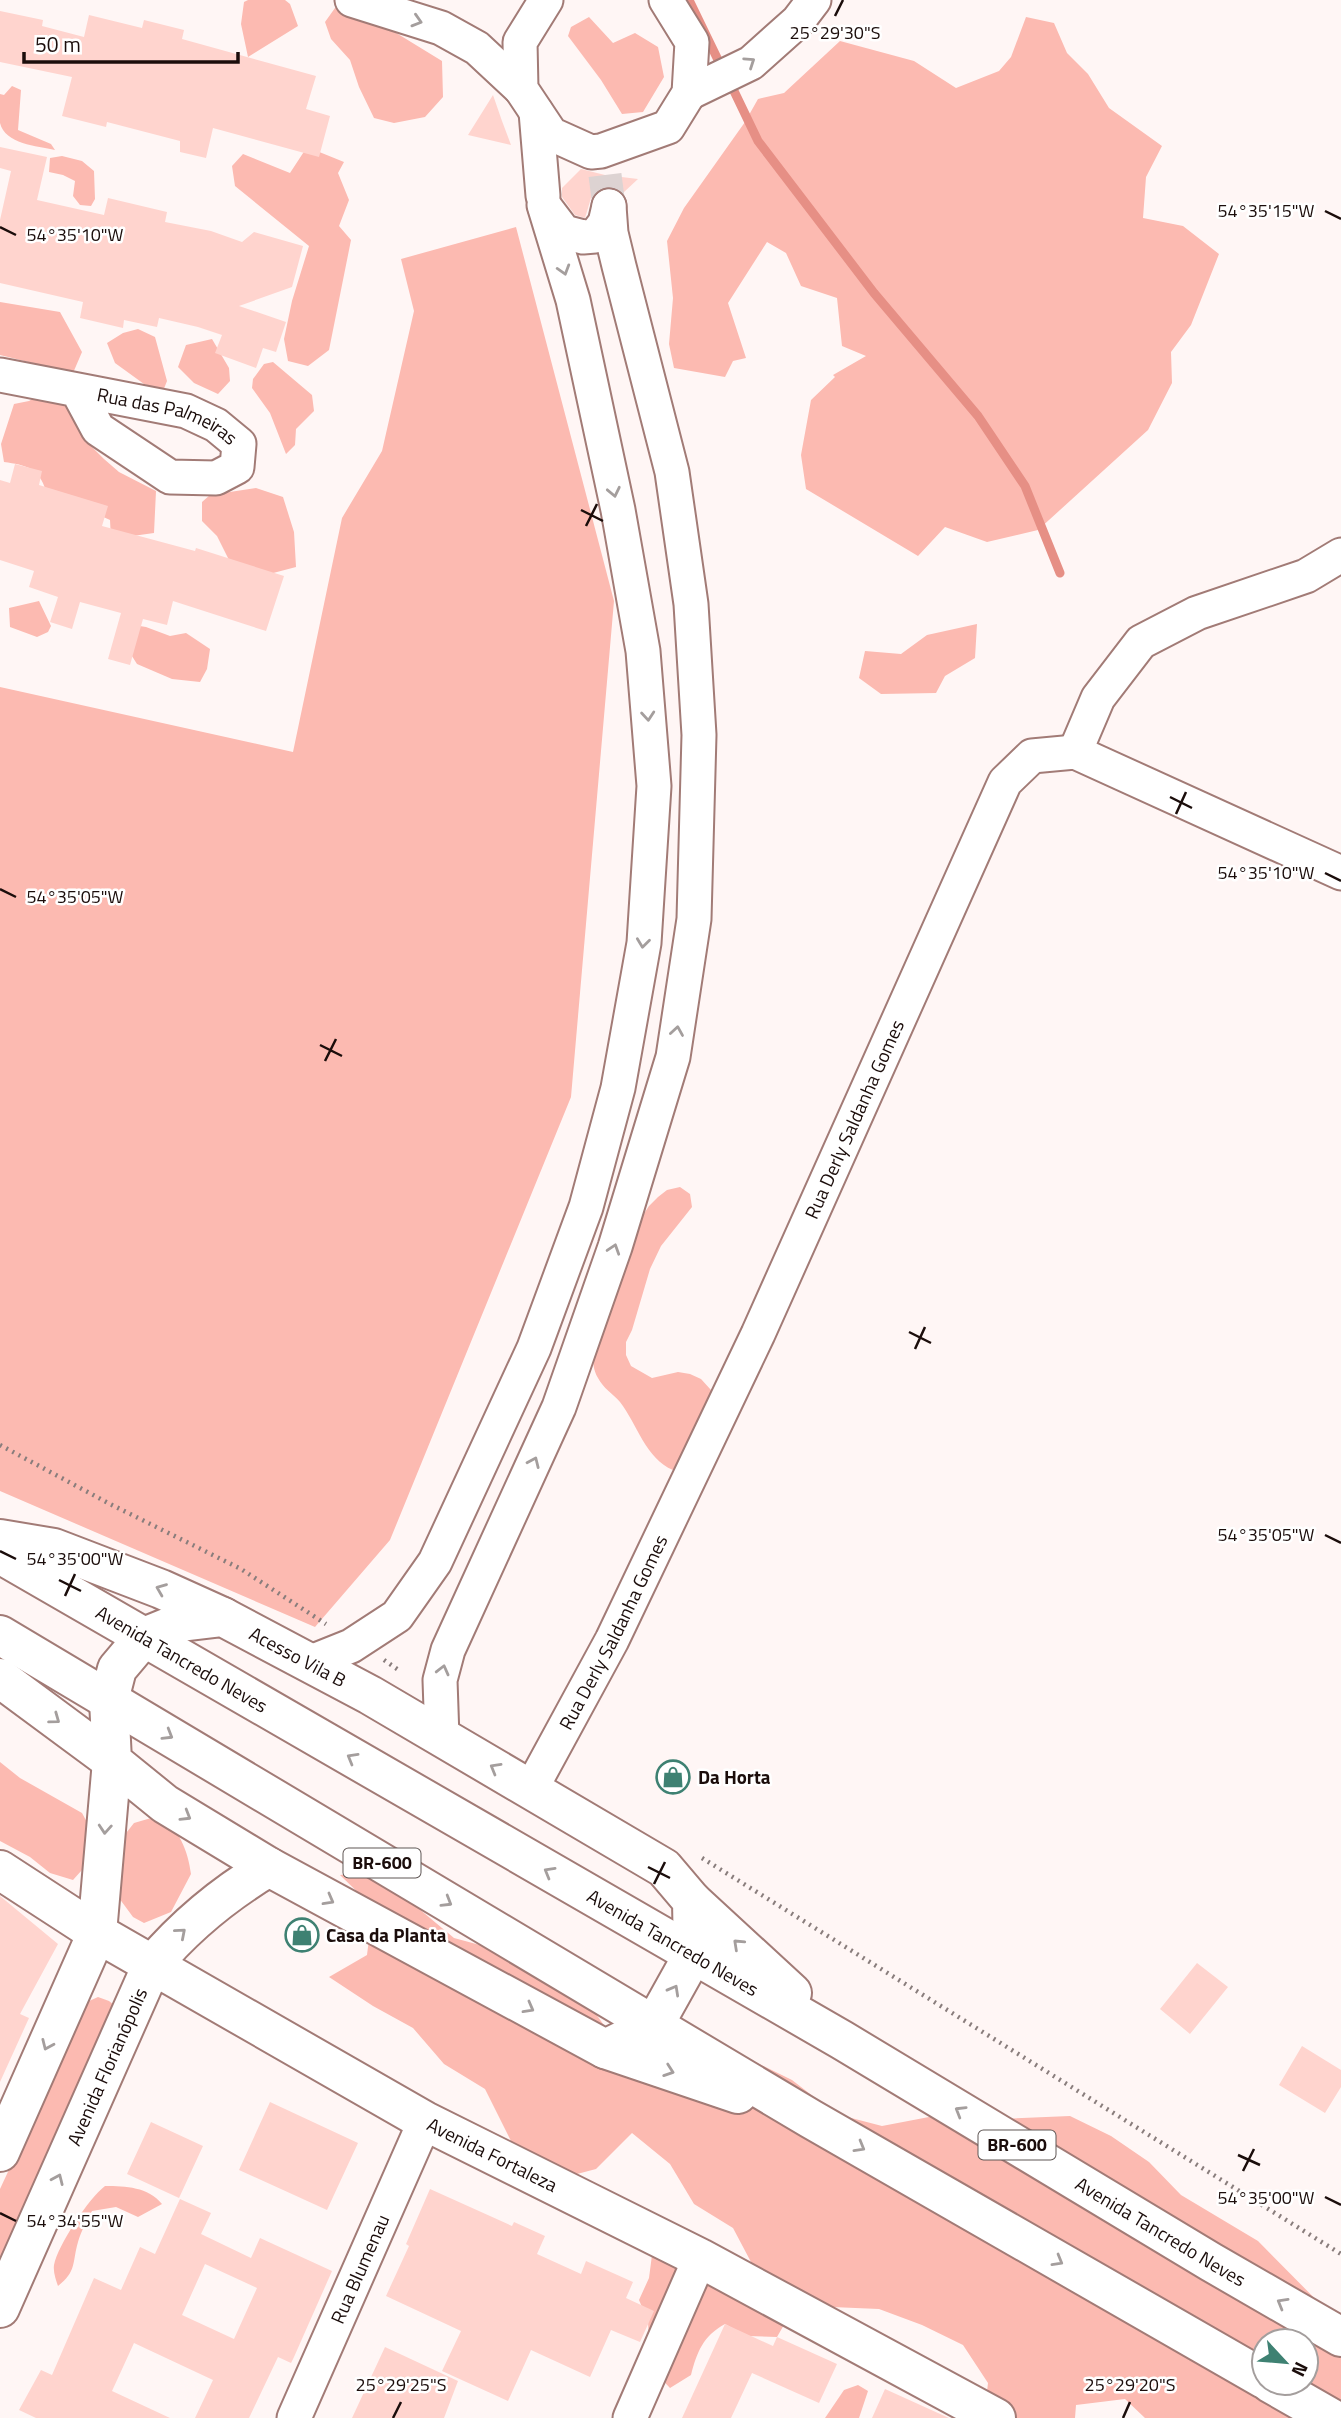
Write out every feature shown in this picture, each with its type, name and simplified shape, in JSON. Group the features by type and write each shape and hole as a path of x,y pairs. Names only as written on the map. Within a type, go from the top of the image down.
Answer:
{"main road":[{"name":"Acesso Vila B","path":"0,1539 54,1548 161,1589 223,1617 311,1662 664,1868 692,1901 842,2040"},
{"name":"Avenida Tancredo Neves","path":"0,1554 842,2040 1341,2337"},
{"path":"0,2152 97,1933 112,1761 109,1700 117,1669 144,1637 181,1622 223,1617"},
{"name":"BR-600","path":"0,1635 811,2119 1250,2371"},
{"path":"0,1678 165,1804 269,1867 604,2049 811,2119"},
{"name":"Avenida Florianópolis","path":"0,2308 152,1965 173,1941 238,1885 269,1867"},
{"name":"Avenida Fortaleza","path":"0,1870 97,1933 425,2121 700,2258 996,2418"},
{"path":"604,2049 654,2025 693,1955 692,1901"},
{"path":"1294,2397 1331,2418"}],"street":[{"path":"352,0 441,28 477,48 528,100 551,134 591,152 605,177 619,266 672,472 691,604 699,735 694,919 673,1057 615,1247 559,1406 448,1650 440,1680 442,1738"},
{"path":"311,1662 351,1646 397,1616 435,1562 534,1348 586,1208 618,1088 644,943 654,786 643,651 618,510 576,313 543,200 520,42 546,0"},
{"path":"605,177 668,127 689,93 692,42 666,0"},
{"path":"689,93 751,63 798,20 814,0"},
{"path":"543,200 564,232 583,237 594,236 605,223 605,177"},
{"name":"Rua das Palmeiras","path":"0,375 78,390"},
{"path":"1075,752 1098,698 1141,642 1197,613 1306,576 1341,555"},
{"name":"Rua Derly Saldanha Gomes","path":"531,1789 612,1640 758,1334 1005,782 1031,756 1075,752 1341,873"},
{"name":"Rua Blumenau","path":"294,2418 425,2121"},
{"path":"631,2418 700,2258"}],"shaded area":[{"path":"285,0 290,4 298,26 248,57 241,24 244,2"},
{"path":"335,8 380,23 442,61 443,97 425,117 394,123 374,118 350,60 331,39 325,22"},
{"path":"589,17 613,43 635,33 658,47 664,77 643,112 622,114 568,36 571,27"},
{"path":"1026,17 1054,23 1067,53 1088,74 1109,108 1162,146 1146,177 1143,218 1183,226 1219,254 1191,325 1171,352 1172,383 1148,430 1038,530 987,542 945,527 918,556 806,489 801,455 811,400 835,377 833,375 866,356 842,346 837,298 801,286 786,253 767,242 728,303 746,358 733,361 725,377 674,368 669,344 673,298 667,241 684,208 745,122 758,99 784,93 840,41 914,61 956,88 999,71 1011,57"},
{"path":"12,86 21,90 18,130 51,144 55,150 15,140 3,130 0,123 0,94 4,95"},
{"path":"307,147 344,162 338,173 349,200 339,226 351,240 329,350 308,366 288,361 284,339 292,301 309,246 235,186 232,166 243,154 290,173"},
{"path":"62,156 82,161 94,171 95,199 91,206 80,205 73,196 75,181 49,172 50,158"},
{"path":"516,227 614,601 571,1097 390,1540 315,1627 0,1491 0,687 293,752 342,518 382,451 414,311 401,259"},
{"path":"0,302 60,312 82,352 73,373 0,355"},
{"path":"138,329 155,337 167,381 163,391 144,384 115,363 107,343 123,333"},
{"path":"212,339 229,368 230,381 218,394 194,383 178,367 186,345"},
{"path":"273,362 312,395 314,411 296,429 295,445 286,454 270,413 252,388 253,379 264,364"},
{"path":"39,395 66,406 92,447 119,472 156,491 154,533 111,539 110,520 46,491 40,477 31,469 4,462 1,444 14,404 29,401"},
{"path":"256,488 283,497 294,532 296,567 258,577 231,564 217,536 202,521 202,502 210,495"},
{"path":"39,601 51,626 48,632 37,637 10,627 9,608"},
{"path":"121,623 146,627 170,636 186,633 210,649 207,669 200,682 172,679 137,664 118,634"},
{"path":"977,624 975,658 945,676 936,693 881,694 859,678 865,651 901,654 927,635"},
{"path":"680,1187 690,1194 692,1207 661,1246 650,1269 626,1342 626,1355 631,1366 652,1378 678,1372 690,1374 701,1379 711,1390 699,1433 673,1470 656,1458 620,1402 600,1382 594,1369 593,1352 635,1227 658,1197 667,1190"},
{"path":"0,1762 20,1778 82,1813 94,1835 90,1861 73,1880 50,1873 30,1857 0,1841"},
{"path":"158,1816 172,1826 181,1840 191,1874 171,1912 144,1923 133,1917 119,1898 119,1842 134,1823"},
{"path":"388,1870 418,1908 454,1938 502,1951 583,1996 611,2035 705,2045 751,2060 792,2080 836,2114 882,2126 929,2117 979,2120 1070,2116 1111,2136 1149,2162 1181,2195 1258,2241 1336,2320 1341,2321 1341,2418 1145,2418 1125,2399 1076,2405 1075,2418 984,2418 988,2383 963,2345 922,2325 879,2309 832,2307 785,2293 789,2316 777,2337 747,2336 725,2324 702,2345 691,2375 670,2388 654,2371 648,2321 639,2300 649,2278 652,2255 760,2279 733,2228 694,2204 670,2164 632,2133 596,2169 558,2179 519,2157 485,2089 444,2064 413,2028 329,1977 367,1955 373,1907 340,1875"},
{"path":"98,1997 119,2009 0,2277 0,2189 87,2002"},
{"path":"105,2186 129,2187 143,2191 162,2204 138,2217 116,2207 92,2211 79,2238 71,2271 58,2286 54,2265 61,2246 83,2211"},
{"path":"858,2385 868,2391 859,2418 825,2418 844,2390"}],"building":[{"path":"0,11 43,20 42,26 84,37 89,15 142,28 144,20 184,30 182,39 316,76 306,109 330,116 319,157 213,128 206,158 180,152 180,141 107,122 106,127 62,116 72,77 0,62"},
{"path":"493,95 502,121 511,145 468,135"},
{"path":"0,147 47,157 37,200 104,215 108,198 167,212 165,222 211,231 242,242 254,232 303,246 292,287 239,306 286,322 276,352 263,348 256,368 215,353 222,335 198,327 159,318 157,327 124,320 123,328 80,318 83,302 0,283 0,220 11,171 0,168"},
{"path":"581,169 638,179 623,193 613,187 598,191 591,198 585,218 575,215 562,197 562,188"},
{"path":"15,464 42,471 39,485 108,506 102,526 195,551 196,548 284,576 266,631 173,601 167,625 143,619 130,665 108,659 121,613 80,602 72,629 50,622 58,597 29,587 34,571 0,560 0,480 10,483"},
{"path":"0,1896 58,1944 20,2014 29,2018 0,2082"},
{"path":"1197,1963 1228,1987 1190,2034 1160,2009"},
{"path":"1302,2046 1341,2070 1341,2087 1325,2113 1279,2085"},
{"path":"270,2102 358,2143 327,2210 239,2170"},
{"path":"151,2122 203,2146 179,2198 127,2174"},
{"path":"430,2189 512,2226 514,2222 545,2236 537,2254 581,2274 586,2261 633,2282 626,2298 654,2311 640,2342 611,2330 590,2377 531,2350 508,2401 442,2371 461,2331 386,2296 409,2246 406,2244"},
{"path":"180,2199 211,2213 201,2234 251,2258 260,2238 332,2271 291,2363 278,2357 249,2418 195,2418 213,2380 134,2343 112,2391 170,2418 36,2418 19,2410 41,2370 52,2375 94,2278 121,2290 140,2247 155,2254","holes":["205,2264 257,2288 234,2339 182,2315"]},
{"path":"725,2324 773,2346 777,2337 837,2364 819,2403 752,2373 731,2418 682,2418"},
{"path":"385,2347 458,2381 444,2418 352,2418"},
{"path":"885,2389 949,2418 872,2418"}],"waterway":[{"path":"689,0 719,62"},
{"path":"734,91 758,141 874,293 978,416 1025,486 1060,573"}],"tunnel":[{"path":"605,175 609,206"}],"place":[{"name":"Da Horta","path":"673,1777"},
{"name":"Casa da Planta","path":"302,1935"}]}
